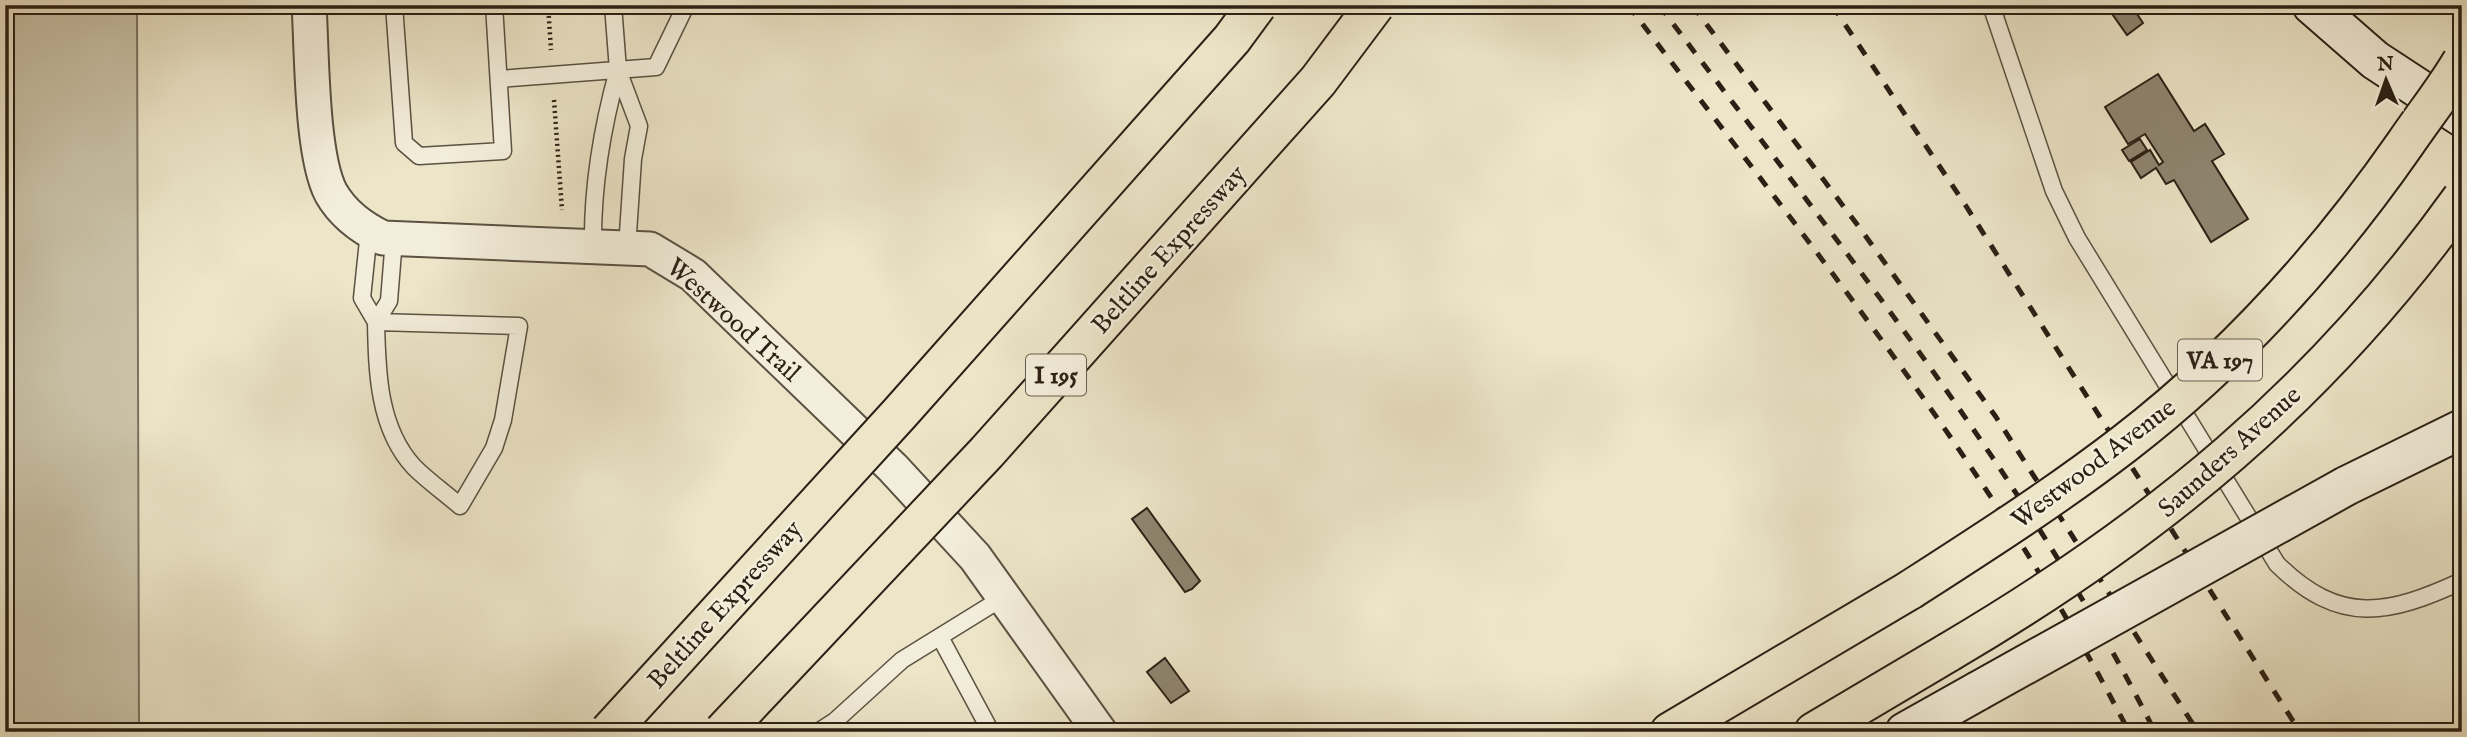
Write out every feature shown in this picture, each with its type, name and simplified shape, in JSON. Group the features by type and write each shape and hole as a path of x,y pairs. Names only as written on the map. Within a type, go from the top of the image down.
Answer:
{"main road":[{"name":"Beltline Expressway","path":"609,732 900,413 1232,39 1257,5"},
{"name":"Beltline Expressway","path":"723,732 987,452 1318,82 1376,5"},
{"path":"2312,5 2375,60 2462,117"},
{"name":"Westwood Avenue","path":"1671,732 1910,590 2040,506 2126,443 2219,361 2307,270 2347,223 2462,61"},
{"name":"Saunders Avenue","path":"1815,732 2027,606 2135,532 2228,458 2276,414 2363,322 2462,198"},
{"path":"1905,732 2346,486 2462,429"}],"street":[{"path":"309,5 321,166 332,194 348,216 381,235"},
{"name":"Westwood Trail","path":"381,235 650,249 693,275 893,468 975,557 1100,732"}],"lane":[{"path":"394,5 404,143 419,156 503,151 494,5"},
{"path":"613,5 618,70 639,126 633,159 627,248"},
{"path":"499,79 656,67 686,5"},
{"path":"1991,5 2054,191 2077,238 2277,564 2320,598 2356,610 2405,606 2462,581"},
{"path":"579,246 597,170 604,121 618,70"},
{"path":"376,322 519,326 503,420 494,448 460,506 415,467 391,428 379,385 376,322 362,298 381,235"},
{"path":"376,322 389,301 381,235"},
{"path":"818,732 835,721 902,660 1004,597"},
{"path":"940,637 991,732"}],"path":[{"path":"548,5 552,75 579,246"}],"shaded area":[{"path":"5,5 137,5 139,732 5,732"}],"building":[{"path":"2111,5 2131,5 2143,23 2127,35 2108,8"},
{"path":"2158,74 2194,131 2205,124 2224,154 2212,161 2248,219 2211,242 2174,180 2166,184 2156,168 2141,178 2131,162 2150,150 2159,165 2163,162 2145,134 2128,144 2105,107"},
{"path":"2140,139 2147,150 2129,161 2122,150"},
{"path":"1147,508 1200,581 1192,589 1185,592 1132,519"},
{"path":"1165,658 1189,691 1171,703 1147,672"}],"railway":[{"path":"1628,5 1829,269 1958,449 2019,541 2076,635 2129,732"},
{"path":"1659,5 1858,269 1986,448 2103,635 2155,732"},
{"path":"1692,5 1859,227 1996,417 2198,732"},
{"path":"1832,5 1966,206 2300,732"}]}
